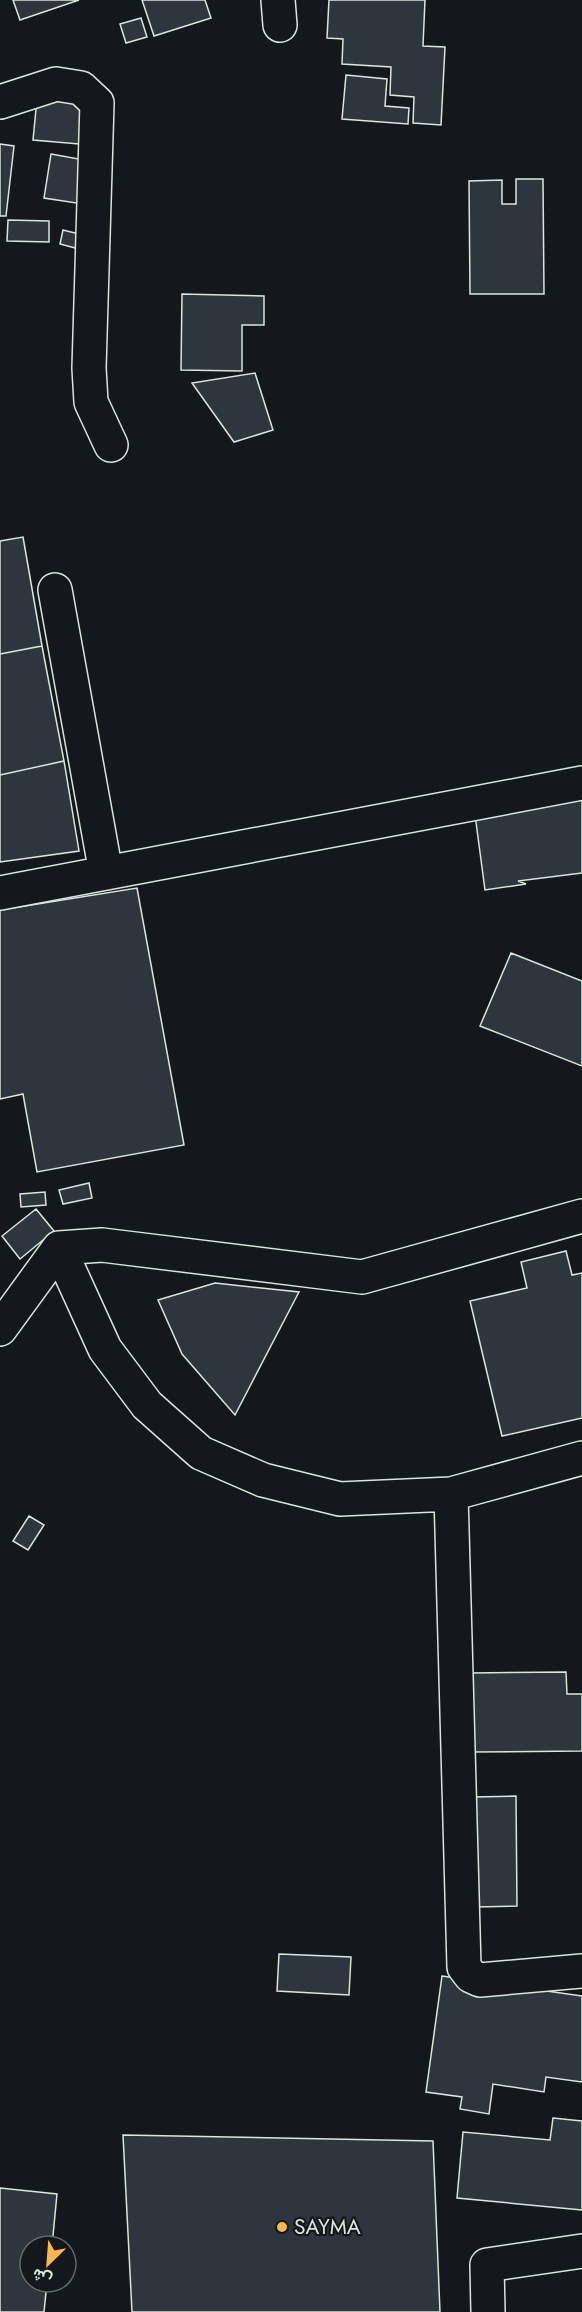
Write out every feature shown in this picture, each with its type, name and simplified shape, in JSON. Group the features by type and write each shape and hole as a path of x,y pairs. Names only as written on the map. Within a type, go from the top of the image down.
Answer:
{"street":[{"path":"0,102 56,84 81,88 97,103 89,368 91,402 111,445"},
{"path":"55,590 106,873"},
{"path":"0,893 582,783"},
{"path":"0,1329 59,1248 102,1245 362,1278 582,1216"},
{"path":"59,1248 105,1349 147,1405 201,1453 263,1480 340,1499 451,1494 582,1458"},
{"path":"451,1494 464,1967 471,1976 480,1980 582,1971"},
{"path":"488,2312 487,2265 582,2251"}],"building":[{"path":"13,0 79,0 20,20"},
{"path":"142,0 205,0 211,18 154,36"},
{"path":"329,0 425,0 423,46 445,47 441,125 413,123 414,97 390,95 391,67 342,64 343,39 327,38"},
{"path":"141,18 147,37 126,43 120,24"},
{"path":"346,75 387,79 385,106 409,108 408,124 342,119"},
{"path":"37,99 83,103 79,144 33,140"},
{"path":"0,144 14,146 6,216 0,216"},
{"path":"51,154 90,161 83,204 44,198"},
{"path":"516,179 543,179 544,294 470,294 469,181 502,180 502,204 516,204"},
{"path":"8,220 49,221 49,242 7,241"},
{"path":"63,230 83,235 79,249 60,244"},
{"path":"182,294 264,296 264,325 242,325 242,371 181,370"},
{"path":"255,373 273,430 234,442 192,383"},
{"path":"23,537 42,646 0,654 0,541"},
{"path":"42,646 64,761 0,775 0,654"},
{"path":"64,761 79,851 0,862 0,775"},
{"path":"582,792 582,873 518,881 526,884 485,890 474,807"},
{"path":"137,888 184,1145 37,1172 23,1094 0,1099 0,910"},
{"path":"511,953 582,981 582,1066 480,1026"},
{"path":"89,1183 92,1198 63,1204 59,1190"},
{"path":"45,1192 46,1205 21,1207 20,1194"},
{"path":"36,1209 54,1231 20,1259 2,1236"},
{"path":"566,1251 572,1275 582,1273 582,1418 502,1436 470,1301 527,1288 521,1262"},
{"path":"215,1283 299,1292 235,1415 182,1354 158,1300"},
{"path":"29,1516 44,1525 28,1550 13,1541"},
{"path":"566,1672 567,1694 582,1694 582,1751 471,1752 470,1673"},
{"path":"516,1796 517,1906 475,1907 474,1797"},
{"path":"279,1954 351,1957 349,1995 277,1991"},
{"path":"442,1976 582,1996 582,2082 546,2077 544,2092 493,2084 489,2114 460,2109 462,2097 426,2092"},
{"path":"553,2118 582,2121 582,2210 457,2198 463,2132 550,2140"},
{"name":"SAYMA","path":"123,2135 433,2141 440,2312 132,2312"},
{"path":"0,2188 57,2194 53,2234 18,2234 18,2294 46,2294 44,2312 0,2312"}],"place":[{"name":"SAYMA","path":"282,2227"}]}
